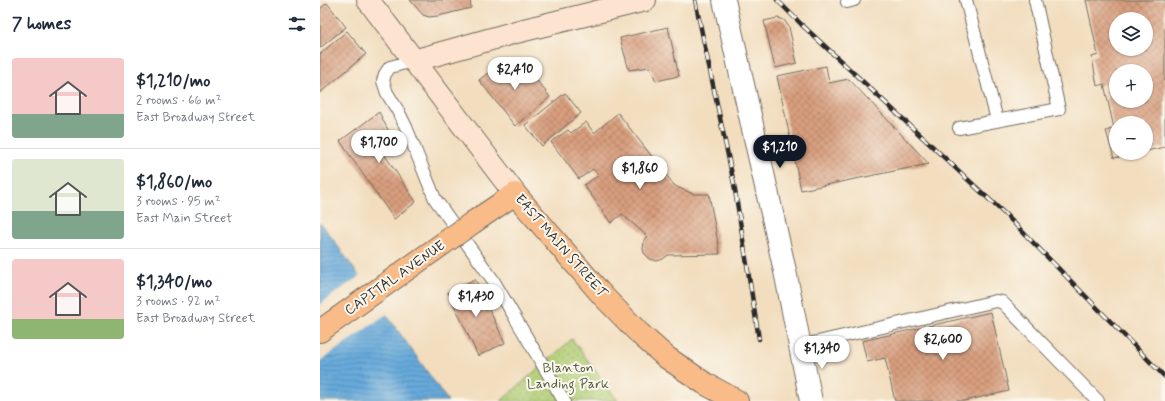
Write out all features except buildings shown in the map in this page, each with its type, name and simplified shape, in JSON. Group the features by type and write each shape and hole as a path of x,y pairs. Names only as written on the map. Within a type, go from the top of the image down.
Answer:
{"main road":[{"name":"EAST MAIN STREET","path":"368,0 515,194 603,296 640,334 666,357 704,383 737,401"},
{"path":"413,61 516,32 645,0"},
{"name":"CAPITAL AVENUE","path":"320,331 515,194"}],"street":[{"path":"724,0 785,272 811,401"}],"lane":[{"path":"966,0 997,120"},
{"path":"959,128 1059,109 1035,0"},
{"path":"413,61 390,67 385,74 383,81 387,93 401,116 435,199 493,280 564,401"},
{"path":"800,346 996,301 1002,302 1098,401"}],"green space":[{"name":"Blanton Landing Park","path":"572,339 618,401 501,401"}],"water":[{"path":"320,223 332,238 448,401 320,401"}],"pier":[{"path":"361,275 388,313 320,361 320,304"}],"railway":[{"path":"695,0 734,184 759,339"},
{"path":"777,0 1007,216 1165,377"}]}
